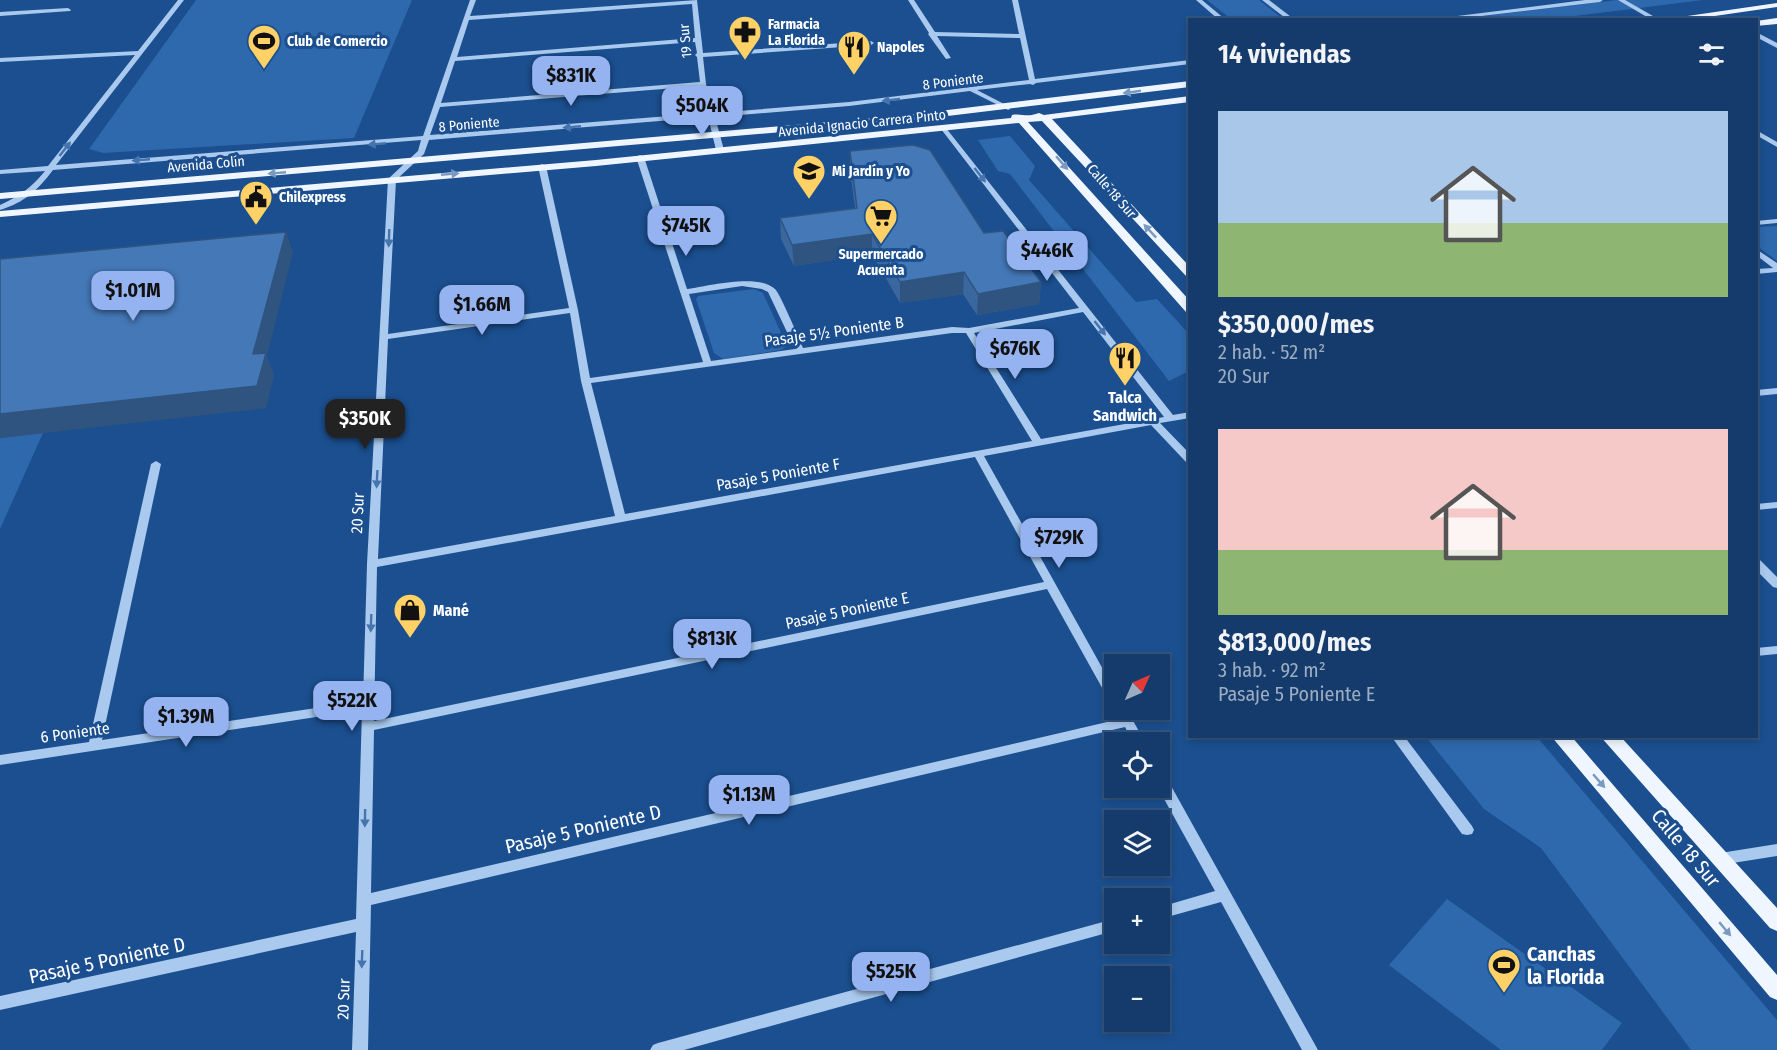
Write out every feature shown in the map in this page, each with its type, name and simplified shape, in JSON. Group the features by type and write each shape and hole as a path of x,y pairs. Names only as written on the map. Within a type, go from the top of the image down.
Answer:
{"main road":[{"path":"1678,18 1777,4"},
{"path":"1758,24 1777,21"},
{"name":"Avenida Ignacio Carrera Pinto","path":"414,161 1008,108 1188,84"},
{"name":"Avenida Ignacio Carrera Pinto","path":"392,179 944,129 1188,99"},
{"path":"1008,108 1045,118"},
{"name":"Calle 18 Sur","path":"996,109 1022,120 1188,307"},
{"name":"Calle 18 Sur","path":"1045,118 1188,272"},
{"name":"Avenida Colín","path":"0,196 414,161"},
{"name":"Avenida Colín","path":"0,214 392,179"},
{"name":"Calle 18 Sur","path":"1562,738 1777,990"},
{"name":"Calle 18 Sur","path":"1611,738 1777,922"}],"street":[{"path":"0,208 28,194 51,168 181,0"},
{"path":"392,179 414,161 421,152 473,0"},
{"path":"911,0 948,57"},
{"path":"1014,0 1033,82"},
{"path":"1199,0 1222,18"},
{"path":"1265,0 1289,18"},
{"path":"1445,18 1600,0"},
{"path":"1621,0 1653,18"},
{"path":"466,18 694,1"},
{"name":"19 Sur","path":"694,1 698,55 703,84 709,116 720,150"},
{"path":"0,14 68,10"},
{"path":"931,34 1024,36"},
{"path":"1758,35 1777,46"},
{"path":"453,58 697,40"},
{"path":"698,55 871,43"},
{"path":"0,60 140,53"},
{"name":"8 Poniente","path":"0,172 709,116 971,90 1188,62"},
{"path":"437,105 703,84"},
{"path":"971,90 1008,108"},
{"path":"944,129 1171,418"},
{"path":"1758,133 1776,144"},
{"path":"640,157 708,364"},
{"path":"542,166 574,309 586,381 621,519"},
{"name":"20 Sur","path":"360,1050 372,564 392,179"},
{"path":"1758,223 1777,221"},
{"path":"1758,253 1777,268"},
{"path":"1758,272 1777,268"},
{"path":"683,291 752,283 766,286 772,291 798,350"},
{"path":"385,337 574,309"},
{"name":"Pasaje 5½ Poniente B","path":"586,381 798,350 952,330 969,331 1085,309"},
{"path":"969,331 1038,443"},
{"path":"1758,393 1777,391"},
{"name":"Pasaje 5 Poniente F","path":"372,564 1188,415"},
{"path":"1153,422 1188,458"},
{"path":"978,453 1104,681"},
{"path":"94,746 156,464"},
{"path":"1758,507 1777,505"},
{"path":"1758,565 1777,584"},
{"name":"Pasaje 5 Poniente E","path":"367,727 1051,584"},
{"path":"1758,652 1777,650"},
{"name":"6 Poniente","path":"0,760 368,705"},
{"path":"1127,722 1133,732"},
{"name":"Pasaje 5 Poniente D","path":"363,901 1127,722"},
{"path":"1398,738 1467,830"},
{"path":"1170,797 1310,1050"},
{"path":"1720,859 1777,850"},
{"path":"1170,910 1224,895"},
{"name":"Pasaje 5 Poniente D","path":"0,1003 363,924"},
{"path":"658,1050 1104,928"}],"shaded area":[{"name":"Club de Comercio","path":"196,0 412,0 354,138 103,153 89,149"},
{"path":"1207,0 1259,0 1282,18 1230,18"},
{"path":"1617,0 1703,0 1559,18 1469,18"},
{"path":"1010,136 1035,166 1029,180 1136,302 1157,299 1188,333 1188,372 1169,381 1010,174 998,171 978,140"},
{"path":"1777,226 1777,261 1758,247 1758,227"},
{"path":"754,289 763,293 787,346 781,350 723,359 714,353 696,299 698,296"},
{"path":"43,433 0,529 0,438"},
{"path":"1427,738 1538,738 1777,1020 1777,1050 1691,1050 1541,848 1484,809"},
{"name":"Canchas la Florida","path":"1447,899 1622,1023 1602,1050 1501,1050 1389,965"}],"building":[{"name":"Supermercado Acuenta","path":"913,145 930,150 984,233 1003,231 1041,282 978,294 964,272 900,282 872,234 792,245 780,218 857,208 850,151"},
{"path":"286,232 253,354 266,353 257,386 0,414 0,259"}],"place":[{"name":"Farmacia La Florida","path":"745,61"},
{"name":"Club de Comercio","path":"264,70"},
{"name":"Napoles","path":"854,76"},
{"name":"Mi Jardín y Yo","path":"809,200"},
{"name":"Chilexpress","path":"256,226"},
{"name":"Supermercado Acuenta","path":"881,245"},
{"name":"Talca Sandwich","path":"1125,387"},
{"name":"Mané","path":"410,639"},
{"name":"Canchas la Florida","path":"1504,994"}]}
